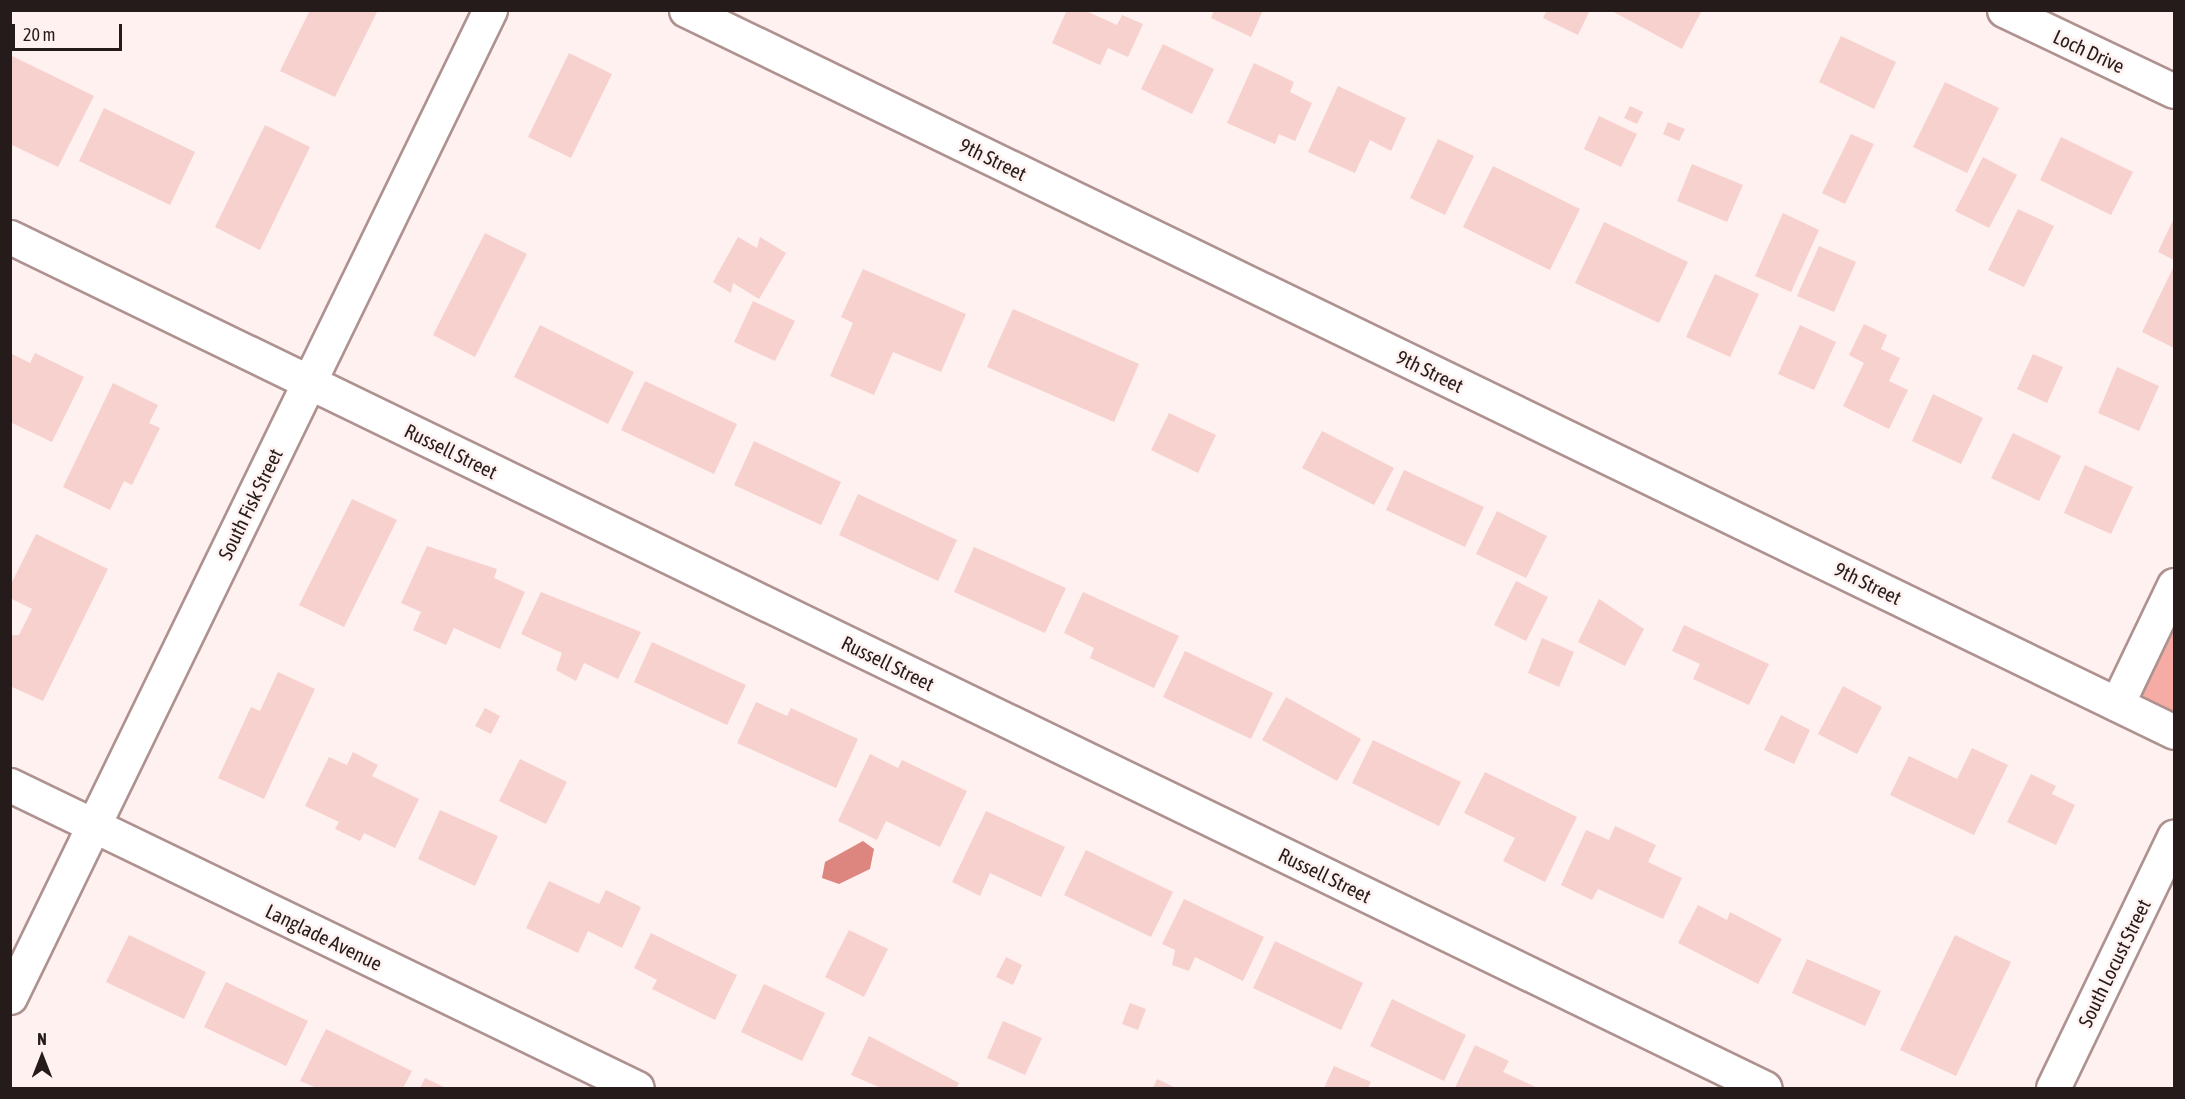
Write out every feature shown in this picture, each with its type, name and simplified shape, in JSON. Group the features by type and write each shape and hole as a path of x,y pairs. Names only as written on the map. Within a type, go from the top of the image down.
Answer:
{"street":[{"name":"South Fisk Street","path":"10,997 490,10"},
{"name":"9th Street","path":"686,10 2175,732"},
{"name":"Loch Drive","path":"2004,10 2175,91"},
{"name":"Russell Street","path":"10,237 1765,1089"},
{"path":"2117,704 2175,585"},
{"name":"Langlade Avenue","path":"10,784 637,1089"},
{"name":"South Locust Street","path":"2053,1089 2175,837"}],"shaded area":[{"path":"2174,585 2174,732 2117,704"},
{"path":"863,841 874,849 870,869 839,884 822,878 825,862"}],"building":[{"path":"310,10 378,10 335,97 280,71"},
{"path":"1067,10 1084,10 1117,25 1122,15 1143,24 1128,57 1108,48 1100,65 1052,43"},
{"path":"1214,10 1263,10 1251,37 1211,18"},
{"path":"1547,10 1590,10 1578,35 1543,18"},
{"path":"1610,10 1702,10 1682,49"},
{"path":"1841,36 1896,62 1874,109 1819,82"},
{"path":"1163,44 1214,69 1192,114 1141,89"},
{"path":"569,53 612,74 571,158 528,137"},
{"path":"10,55 94,96 58,167 10,144"},
{"path":"1254,63 1294,82 1290,92 1312,103 1295,141 1279,134 1275,144 1227,123"},
{"path":"1945,82 1999,108 1967,173 1913,147"},
{"path":"1338,86 1406,118 1391,151 1370,140 1355,173 1308,152"},
{"path":"1630,106 1643,112 1637,124 1624,118"},
{"path":"104,108 195,152 170,205 79,161"},
{"path":"1599,116 1637,134 1621,167 1584,149"},
{"path":"1668,122 1685,129 1679,141 1663,134"},
{"path":"265,125 310,147 260,250 215,227"},
{"path":"1851,134 1874,144 1845,204 1822,193"},
{"path":"2061,137 2133,172 2111,215 2040,180"},
{"path":"1438,139 1474,156 1445,215 1410,198"},
{"path":"1983,157 2017,175 1989,228 1955,211"},
{"path":"1692,164 1743,185 1727,222 1677,201"},
{"path":"1493,166 1580,209 1550,270 1463,227"},
{"path":"2018,209 2054,226 2024,287 1988,270"},
{"path":"1783,213 1819,230 1791,292 1755,276"},
{"path":"2174,218 2174,260 2158,252"},
{"path":"1604,222 1688,262 1659,323 1575,283"},
{"path":"485,233 527,254 475,357 433,335"},
{"path":"738,237 757,248 760,237 786,253 759,299 733,283 731,293 713,282"},
{"path":"1819,246 1856,262 1834,312 1797,296"},
{"path":"2174,266 2174,348 2142,332"},
{"path":"863,269 966,314 941,372 893,352 874,395 830,376 853,323 841,317"},
{"path":"1715,274 1759,294 1730,357 1686,337"},
{"path":"753,301 795,321 775,361 734,342"},
{"path":"1013,309 1139,364 1114,422 987,367"},
{"path":"1864,324 1887,335 1881,349 1900,358 1889,381 1908,390 1889,429 1843,406 1864,363 1849,355"},
{"path":"540,325 634,372 608,424 514,377"},
{"path":"1800,325 1836,342 1814,390 1778,374"},
{"path":"10,353 30,363 35,353 84,377 52,442 10,422"},
{"path":"2033,354 2063,367 2047,403 2017,389"},
{"path":"2117,367 2159,386 2139,431 2098,413"},
{"path":"645,381 737,424 714,474 621,430"},
{"path":"113,383 158,405 149,423 160,428 132,485 124,481 110,510 63,487"},
{"path":"1933,394 1983,418 1961,464 1912,441"},
{"path":"1169,413 1216,435 1198,473 1151,450"},
{"path":"1322,431 1394,468 1374,505 1302,468"},
{"path":"2013,433 2061,456 2039,501 1991,478"},
{"path":"754,441 841,482 821,525 734,485"},
{"path":"2085,465 2133,487 2111,534 2064,513"},
{"path":"1404,470 1484,507 1465,547 1386,510"},
{"path":"858,494 957,540 938,581 839,535"},
{"path":"352,499 397,520 344,627 299,605"},
{"path":"1497,511 1547,536 1526,578 1476,554"},
{"path":"36,534 108,569 43,701 10,686 10,635 19,635 32,609 10,598 10,586"},
{"path":"427,546 497,569 494,578 525,592 500,649 454,628 446,645 413,630 421,612 401,603"},
{"path":"974,547 1066,588 1045,633 954,592"},
{"path":"1516,581 1548,597 1526,641 1494,625"},
{"path":"541,592 641,632 618,679 584,663 576,681 556,670 562,653 521,634"},
{"path":"1083,592 1179,636 1154,688 1090,658 1094,648 1064,633"},
{"path":"1599,599 1644,629 1625,666 1578,642"},
{"path":"1684,625 1769,664 1749,705 1693,679 1700,664 1672,651"},
{"path":"1542,638 1574,652 1559,687 1528,673"},
{"path":"652,642 746,685 727,725 634,682"},
{"path":"1185,651 1273,693 1251,739 1163,697"},
{"path":"278,672 315,689 264,799 218,778 251,707 260,711"},
{"path":"1843,686 1882,707 1857,754 1818,734"},
{"path":"1286,697 1361,739 1337,781 1262,740"},
{"path":"756,702 787,716 791,708 858,739 836,788 737,743"},
{"path":"485,708 500,716 491,734 475,726"},
{"path":"1781,715 1810,730 1794,764 1764,750"},
{"path":"1373,740 1461,782 1439,826 1352,783"},
{"path":"1972,748 2008,765 1974,835 1890,795 1909,756 1957,779"},
{"path":"353,752 378,765 372,776 419,799 395,848 364,833 360,841 335,829 339,822 305,806 329,757 347,765"},
{"path":"870,754 898,768 902,760 967,791 940,847 886,821 877,840 838,821"},
{"path":"520,759 567,782 546,824 499,801"},
{"path":"1485,772 1577,817 1545,882 1503,861 1515,838 1464,813"},
{"path":"2031,774 2056,786 2052,794 2075,805 2056,845 2007,822"},
{"path":"440,810 498,836 475,886 418,859"},
{"path":"986,811 1065,847 1041,897 990,873 980,896 952,882"},
{"path":"1615,826 1656,845 1648,862 1682,878 1663,919 1598,889 1592,900 1561,885 1586,830 1609,840"},
{"path":"1086,850 1173,892 1151,937 1064,895"},
{"path":"549,881 599,904 606,890 641,907 622,948 588,931 578,953 526,928"},
{"path":"1184,899 1264,937 1243,981 1195,957 1189,971 1172,965 1175,950 1162,944"},
{"path":"1698,905 1727,920 1730,912 1782,939 1758,984 1678,943"},
{"path":"849,930 888,949 864,997 825,977"},
{"path":"651,933 737,975 715,1020 652,989 657,980 634,968"},
{"path":"129,935 206,972 184,1019 106,982"},
{"path":"1955,935 2011,962 1956,1076 1900,1050"},
{"path":"1275,941 1363,983 1341,1030 1253,988"},
{"path":"1006,957 1022,965 1013,985 996,977"},
{"path":"1807,959 1881,991 1865,1026 1792,993"},
{"path":"226,982 308,1021 286,1066 204,1027"},
{"path":"764,984 825,1013 802,1061 741,1032"},
{"path":"1392,999 1466,1035 1444,1081 1370,1046"},
{"path":"1130,1003 1146,1009 1138,1030 1122,1024"},
{"path":"1003,1021 1042,1038 1025,1075 987,1058"},
{"path":"326,1029 412,1071 403,1088 317,1088 300,1081"},
{"path":"869,1036 959,1083 956,1088 881,1088 851,1075"},
{"path":"1475,1045 1509,1061 1503,1072 1538,1088 1455,1088"},
{"path":"1334,1066 1371,1082 1368,1088 1324,1088"},
{"path":"425,1078 446,1088 420,1088"},
{"path":"1157,1079 1176,1088 1153,1088"}]}
